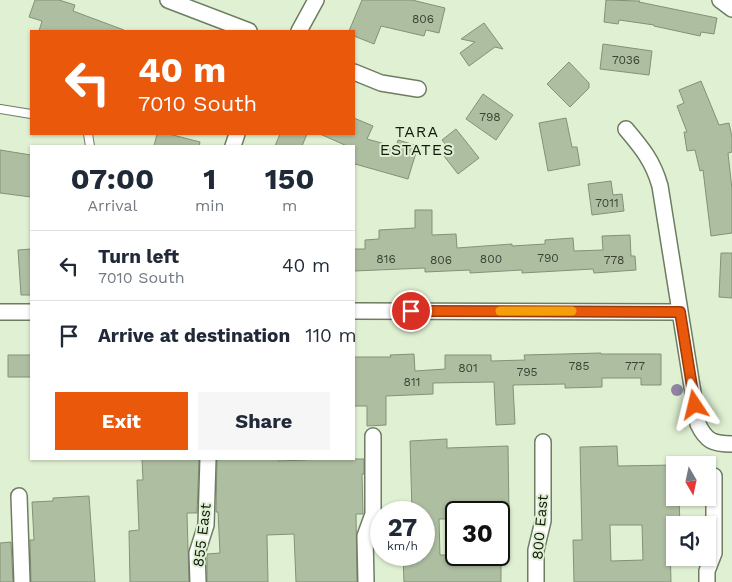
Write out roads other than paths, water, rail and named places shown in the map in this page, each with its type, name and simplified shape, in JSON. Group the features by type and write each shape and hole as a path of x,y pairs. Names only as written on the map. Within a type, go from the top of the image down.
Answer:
{"street":[{"path":"168,0 247,30"},
{"path":"300,30 316,0"},
{"path":"720,0 732,9"},
{"path":"355,72 382,83 418,89"},
{"path":"626,129 647,154 656,171 660,186 698,424 703,434 710,441 732,444"},
{"path":"355,311 680,312"},
{"path":"0,312 30,312"},
{"path":"366,582 365,536 373,514 373,436"},
{"name":"800 East","path":"536,582 536,550 543,521 543,442"},
{"name":"855 East","path":"198,582 198,553 206,524 208,460"},
{"path":"18,496 22,582"},
{"path":"707,582 708,571 714,553 714,506"}],"lane":[{"path":"0,109 30,114"}],"district":[{"name":"TARA ESTATES","path":"417,140"}]}
